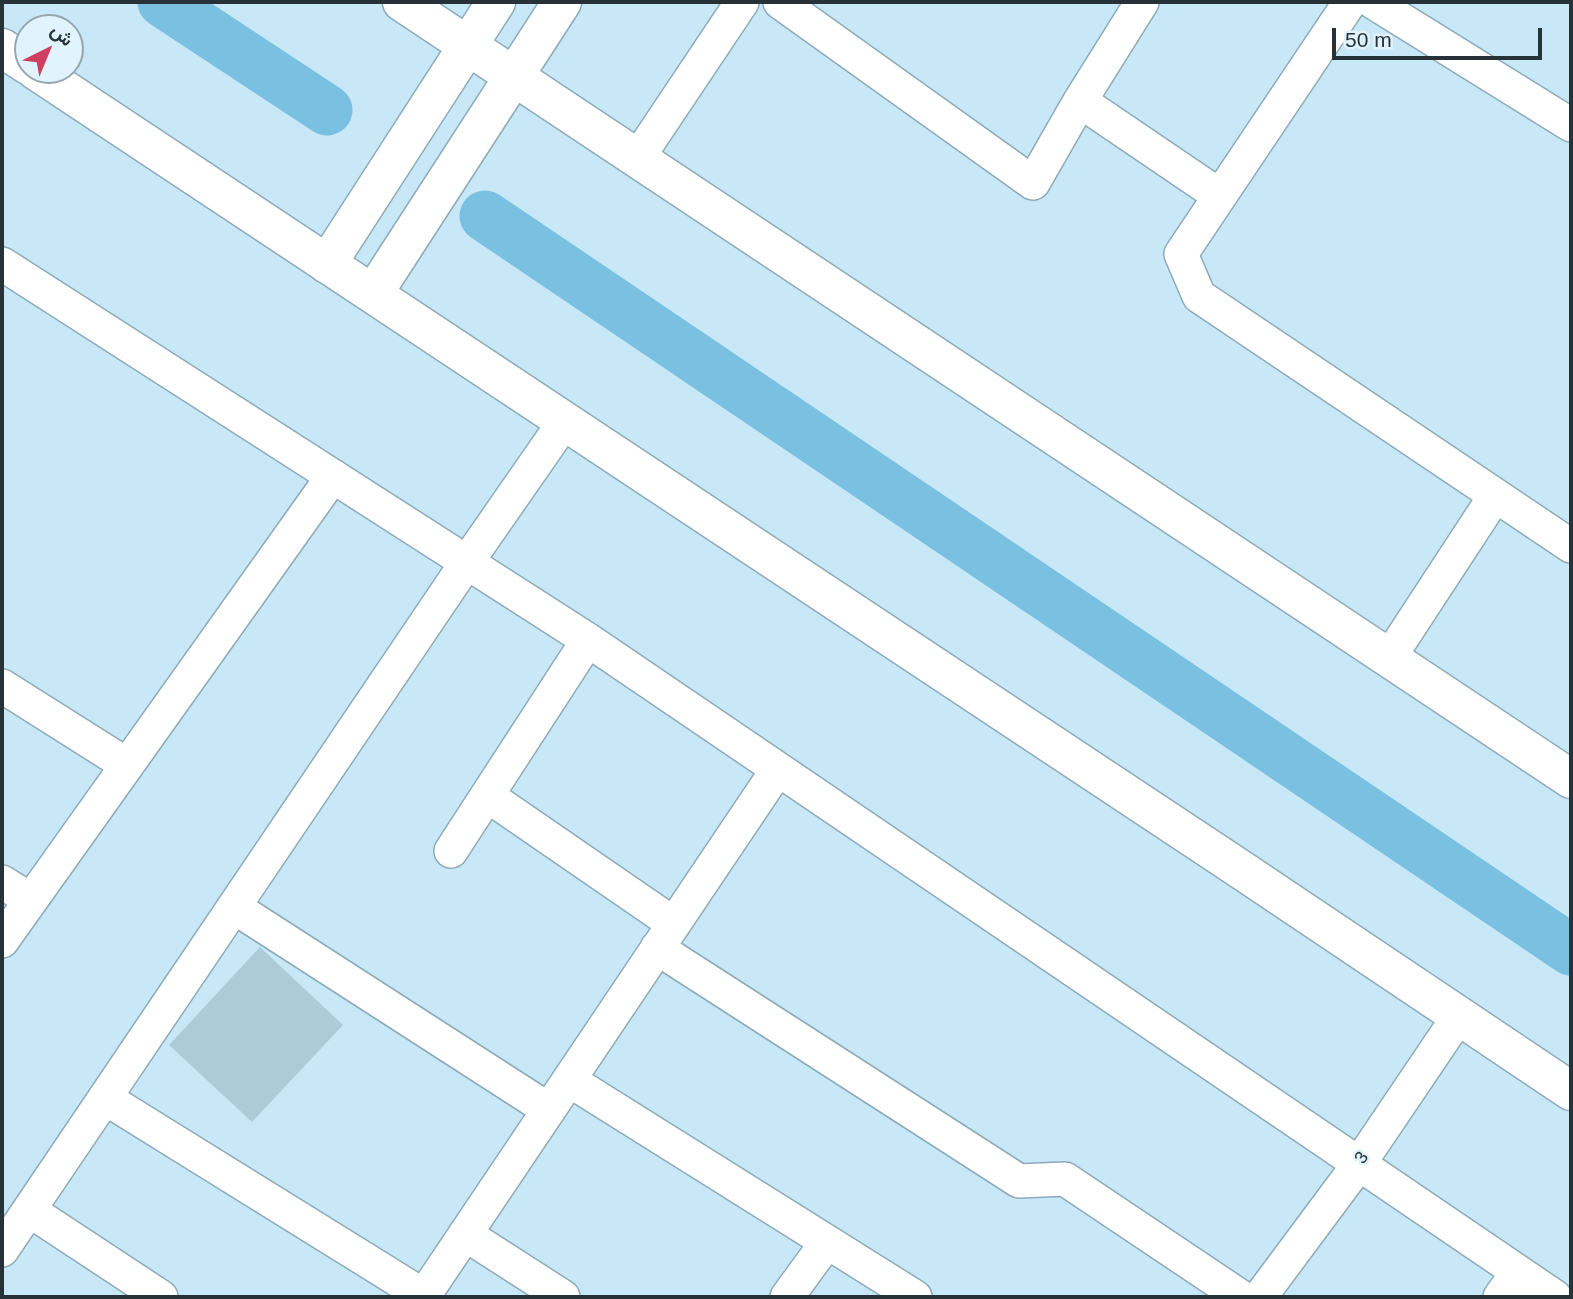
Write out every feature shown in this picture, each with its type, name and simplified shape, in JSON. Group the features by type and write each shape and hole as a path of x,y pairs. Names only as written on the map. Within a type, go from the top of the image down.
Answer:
{"street":[{"path":"402,2 1571,779"},
{"path":"327,264 496,2"},
{"path":"373,294 562,2"},
{"path":"637,159 742,2"},
{"path":"779,2 1033,183 1131,6"},
{"path":"1350,2 1181,254 1199,296 1495,496 1568,536"},
{"path":"1373,2 1571,125"},
{"path":"56,84 1571,1091"},
{"path":"1080,101 1220,196"},
{"path":"2,264 588,640 1359,1164 1509,1284 1555,1297"},
{"path":"2,1250 565,421"},
{"path":"2,941 332,476"},
{"path":"1390,658 1495,496"},
{"path":"451,851 588,640"},
{"path":"2,686 127,765"},
{"path":"105,1098 424,1297 778,769"},
{"path":"488,796 665,936 1019,1181 1065,1179 1241,1297"},
{"path":"2,882 31,900"},
{"path":"234,907 549,1110"},
{"name":"3","path":"1260,1297 1359,1164 1459,1016"},
{"path":"569,1080 915,1297"},
{"path":"29,1210 161,1297"},
{"path":"465,1234 563,1297"},
{"path":"787,1297 827,1242"}],"building":[{"path":"260,947 343,1025 252,1122 169,1045"}],"waterway":[{"path":"163,2 327,110"},
{"path":"485,216 1571,950"}]}
